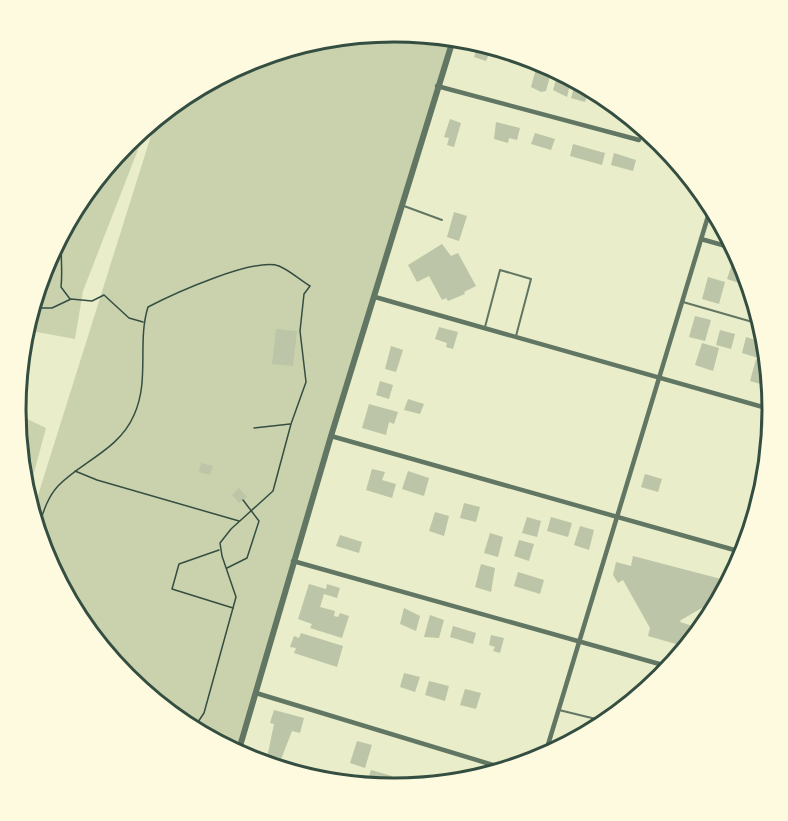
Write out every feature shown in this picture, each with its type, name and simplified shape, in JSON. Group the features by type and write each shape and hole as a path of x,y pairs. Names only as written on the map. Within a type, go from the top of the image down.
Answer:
{"street":[{"path":"240,745 293,561 451,46"},
{"path":"437,86 639,140"},
{"path":"548,745 708,218"},
{"path":"701,239 723,245"},
{"path":"375,297 762,407"},
{"path":"331,436 735,550"},
{"path":"293,561 661,664"},
{"path":"255,693 493,765"}],"lane":[{"path":"402,205 442,220"},
{"path":"485,327 500,270 521,276 531,279 516,336"},
{"path":"682,302 751,322"},
{"path":"559,710 596,719"}],"path":[{"path":"60,257 63,270 61,287 71,299"},
{"path":"42,518 51,495 75,471 108,451 134,417 144,384 143,322 148,307 182,288 262,264 279,266 310,286 304,294 300,331 306,382 291,424 273,491 223,538 220,550 236,597 204,713 198,722"},
{"path":"40,308 52,308 71,299 86,302 104,295 129,318 143,322"},
{"path":"254,428 291,424"},
{"path":"75,471 115,486 240,521"},
{"path":"227,568 245,561 250,554 259,521 243,500"},
{"path":"220,550 183,565 179,564 171,589 233,608"}],"green space":[{"path":"370,43 418,43 451,46 240,745 189,717 151,688 102,635 75,595 64,573 45,529 37,500 152,132 210,91 253,70 299,55 322,49"},
{"path":"141,143 83,291 75,339 35,332 45,292 75,226 102,186"},
{"path":"26,418 46,428 32,478"}],"building":[{"path":"476,52 488,55 486,61 474,57"},
{"path":"536,70 550,77 546,91 541,92 531,87"},
{"path":"556,80 570,87 567,97 553,90"},
{"path":"574,89 587,96 585,102 571,98"},
{"path":"450,119 461,123 454,147 447,145 449,138 444,137"},
{"path":"496,122 520,128 517,140 509,138 508,143 494,139"},
{"path":"535,133 555,139 551,150 531,144"},
{"path":"573,144 605,153 602,165 570,156"},
{"path":"614,153 636,160 633,171 611,165"},
{"path":"454,212 467,216 459,241 447,237"},
{"path":"442,244 451,256 458,253 476,286 464,292 465,294 448,301 446,298 442,300 429,276 417,282 408,265"},
{"path":"732,264 740,283 727,279"},
{"path":"708,277 725,282 719,304 702,299"},
{"path":"695,316 711,320 705,341 689,337"},
{"path":"439,327 458,332 453,349 446,347 447,343 435,339"},
{"path":"276,329 297,331 293,366 272,364"},
{"path":"720,330 735,334 731,349 716,345"},
{"path":"746,337 755,340 758,358 742,353"},
{"path":"702,343 719,348 713,371 695,365"},
{"path":"391,346 403,350 396,372 385,369"},
{"path":"756,359 759,360 762,384 750,381"},
{"path":"380,381 393,385 389,399 376,395"},
{"path":"408,399 424,404 420,414 404,410"},
{"path":"369,404 398,412 394,424 389,422 386,435 362,428"},
{"path":"201,463 213,466 210,475 199,472"},
{"path":"372,469 385,472 382,480 396,484 392,498 366,490"},
{"path":"408,471 429,478 424,496 402,489"},
{"path":"645,474 662,479 658,492 641,487"},
{"path":"239,488 247,497 239,503 232,495"},
{"path":"464,503 480,507 476,522 460,518"},
{"path":"435,512 449,516 444,536 429,531"},
{"path":"527,517 541,521 537,537 522,533"},
{"path":"551,517 572,523 568,537 547,531"},
{"path":"580,526 594,530 589,550 574,545"},
{"path":"490,533 503,537 498,557 484,553"},
{"path":"340,535 362,542 359,553 336,546"},
{"path":"519,540 534,544 529,561 514,556"},
{"path":"633,556 721,579 706,606 681,620 680,622 692,626 678,645 648,636 650,628 623,580 618,583 613,575 616,562 631,566"},
{"path":"481,564 495,568 491,592 475,587"},
{"path":"518,572 544,580 540,594 514,586"},
{"path":"309,584 326,589 327,584 340,588 337,598 324,594 320,607 335,611 334,616 338,617 340,613 349,616 342,638 310,628 312,624 298,619"},
{"path":"404,608 420,616 416,631 400,624"},
{"path":"430,615 444,620 439,638 424,637"},
{"path":"453,626 476,633 473,644 450,637"},
{"path":"301,633 343,646 337,667 294,653 296,648 290,647 294,636 299,638"},
{"path":"491,635 504,638 500,653 493,651 495,647 489,645"},
{"path":"404,673 420,677 415,692 400,687"},
{"path":"429,681 449,686 445,701 425,695"},
{"path":"465,689 481,693 476,709 460,705"},
{"path":"274,710 304,718 300,733 292,731 281,760 267,756 274,724 270,723"},
{"path":"357,741 372,745 365,768 350,763"},
{"path":"371,770 392,776 391,779 369,778"}]}
